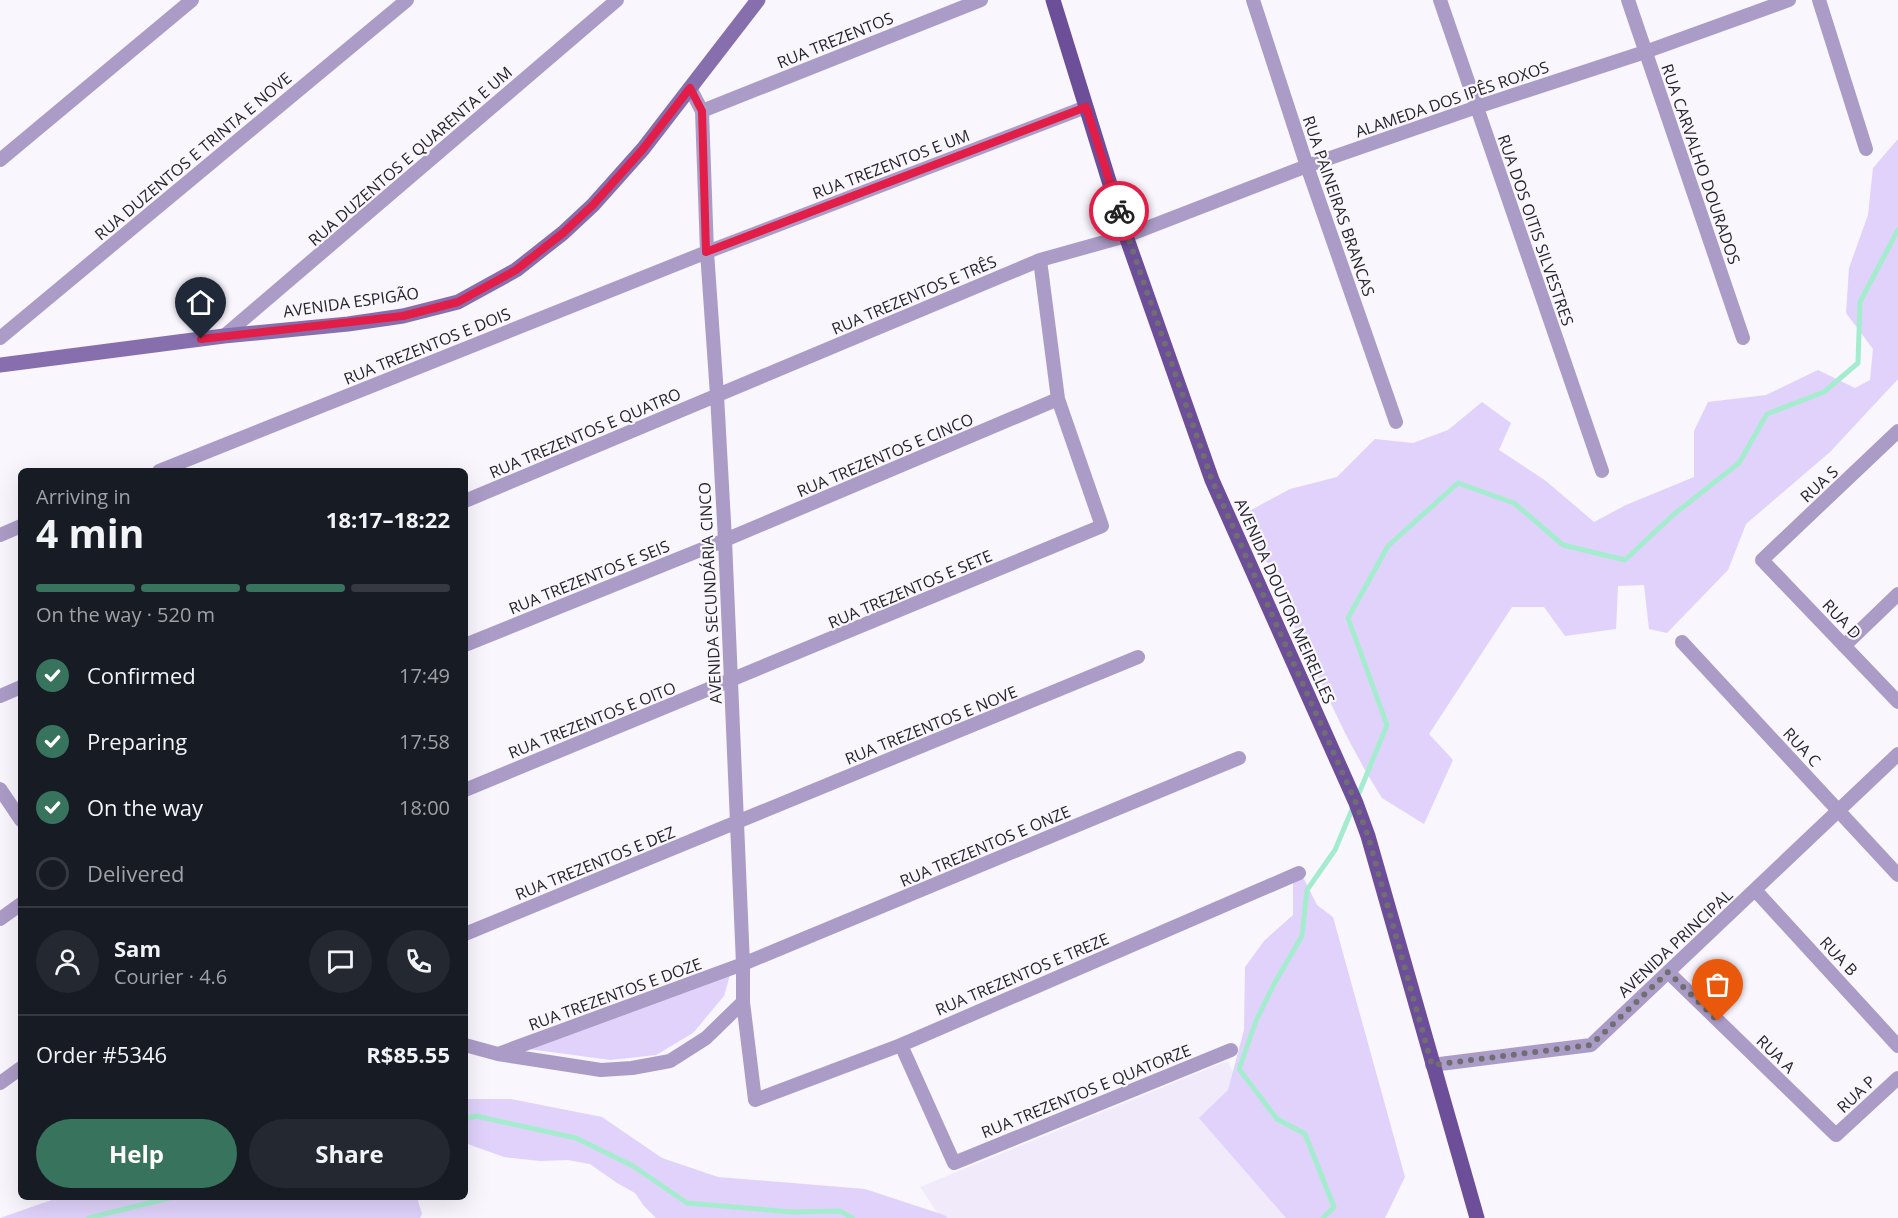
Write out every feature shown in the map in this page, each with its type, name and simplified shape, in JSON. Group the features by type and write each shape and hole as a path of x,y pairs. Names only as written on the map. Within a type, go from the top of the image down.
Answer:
{"main road":[{"name":"AVENIDA DOUTOR MEIRELLES","path":"1053,0 1126,236 1212,480 1345,779 1368,836 1477,1218"}],"street":[{"path":"0,160 192,0"},
{"name":"RUA DUZENTOS E TRINTA E NOVE","path":"0,338 407,0"},
{"name":"RUA DUZENTOS E QUARENTA E UM","path":"224,336 617,0"},
{"name":"RUA TREZENTOS","path":"702,111 981,0"},
{"name":"RUA PAINEIRAS BRANCAS","path":"1253,0 1307,166 1396,422"},
{"name":"RUA DOS OITIS SILVESTRES","path":"1440,0 1602,471"},
{"name":"RUA CARVALHO DOURADOS","path":"1628,0 1743,338"},
{"name":"ALAMEDA DOS IPÊS ROXOS","path":"1126,236 1307,166 1476,107 1645,52 1790,0"},
{"path":"1819,0 1866,149"},
{"name":"AVENIDA ESPIGÃO","path":"0,365 403,316 458,302 516,270 563,233 593,205 643,149 690,88 750,2"},
{"name":"AVENIDA SECUNDÁRIA CINCO","path":"690,88 702,111 706,252 725,540 743,1002 755,1100"},
{"name":"RUA TREZENTOS E UM","path":"706,252 1086,107"},
{"name":"RUA TREZENTOS E TRÊS","path":"717,395 1040,260 1126,236"},
{"name":"RUA TREZENTOS E DOIS","path":"166,468 706,252"},
{"path":"1040,260 1058,399"},
{"name":"RUA TREZENTOS E QUATRO","path":"468,500 717,395"},
{"name":"RUA TREZENTOS E SETE","path":"730,682 1102,526 1058,399"},
{"name":"RUA TREZENTOS E CINCO","path":"725,540 1058,399"},
{"name":"RUA S","path":"1762,560 1898,432"},
{"path":"0,535 18,527"},
{"name":"RUA TREZENTOS E SEIS","path":"468,644 725,540"},
{"name":"RUA D","path":"1762,560 1898,702"},
{"path":"1844,646 1898,594"},
{"name":"RUA C","path":"1682,642 1898,875"},
{"name":"RUA TREZENTOS E NOVE","path":"737,823 1138,657"},
{"name":"RUA TREZENTOS E OITO","path":"468,789 730,682"},
{"path":"0,696 18,688"},
{"name":"AVENIDA PRINCIPAL","path":"1432,1065 1591,1045 1898,754"},
{"name":"RUA TREZENTOS E ONZE","path":"743,964 1239,758"},
{"path":"0,789 18,816"},
{"name":"RUA TREZENTOS E DEZ","path":"468,933 737,823"},
{"name":"RUA TREZENTOS E TREZE","path":"755,1100 901,1044 1299,873"},
{"name":"RUA B","path":"1755,890 1898,1046"},
{"path":"0,919 18,906"},
{"name":"RUA TREZENTOS E DOZE","path":"498,1054 743,964"},
{"name":"RUA A","path":"1668,972 1836,1135"},
{"path":"468,1046 498,1054 601,1070 632,1068 670,1061 706,1038 743,1002"},
{"name":"RUA TREZENTOS E QUATORZE","path":"901,1044 954,1163 1231,1050"},
{"path":"0,1083 18,1070"},
{"name":"RUA P","path":"1836,1135 1898,1078"}],"shaded area":[{"path":"1898,139 1898,379 1830,452 1746,524 1728,570 1667,633 1649,629 1644,585 1618,586 1616,629 1565,636 1544,607 1512,607 1429,734 1453,760 1424,824 1382,798 1345,733 1289,615 1282,576 1256,552 1242,515 1290,489 1337,477 1375,439 1413,443 1448,430 1482,402 1511,423 1499,450 1546,481 1594,522 1626,505 1694,477 1694,431 1708,402 1766,395 1818,370 1855,388 1870,380 1873,349 1846,313 1849,268 1868,215 1873,168"},
{"path":"1299,877 1304,879 1317,905 1333,917 1405,1177 1385,1218 1286,1218 1199,1118 1228,1090 1244,1030 1245,967 1264,941 1293,915 1293,882"},
{"path":"730,975 724,996 693,1033 656,1055 611,1060 528,1049"},
{"path":"1227,1061 1316,1213 1312,1218 941,1218 920,1187"},
{"path":"468,1099 511,1099 602,1117 662,1158 718,1177 865,1189 948,1218 656,1218 635,1193 590,1164 568,1160 540,1161 504,1157 468,1144"},
{"path":"51,1200 418,1200 422,1214 420,1218 0,1218"}],"waterway":[{"path":"1357,798 1387,725 1348,618 1388,546 1458,483 1514,503 1563,545 1625,560 1673,515 1739,463 1767,414 1824,392 1858,363 1860,302 1898,230"},
{"path":"1323,1218 1334,1207 1305,1134 1277,1119 1239,1069 1256,1021 1302,936 1307,890 1335,850 1353,807"},
{"path":"468,1118 476,1116 576,1138 633,1166 687,1203 792,1212 840,1211 852,1218"},
{"path":"89,1218 161,1200"}],"way so far":[{"path":"1119,211 1212,480 1356,803 1368,836 1432,1065 1591,1045 1668,972 1718,1021"}],"route":[{"path":"201,339 348,324 403,316 458,302 516,270 563,233 593,205 643,149 690,88 702,111 706,252 1086,107 1119,211"}]}
